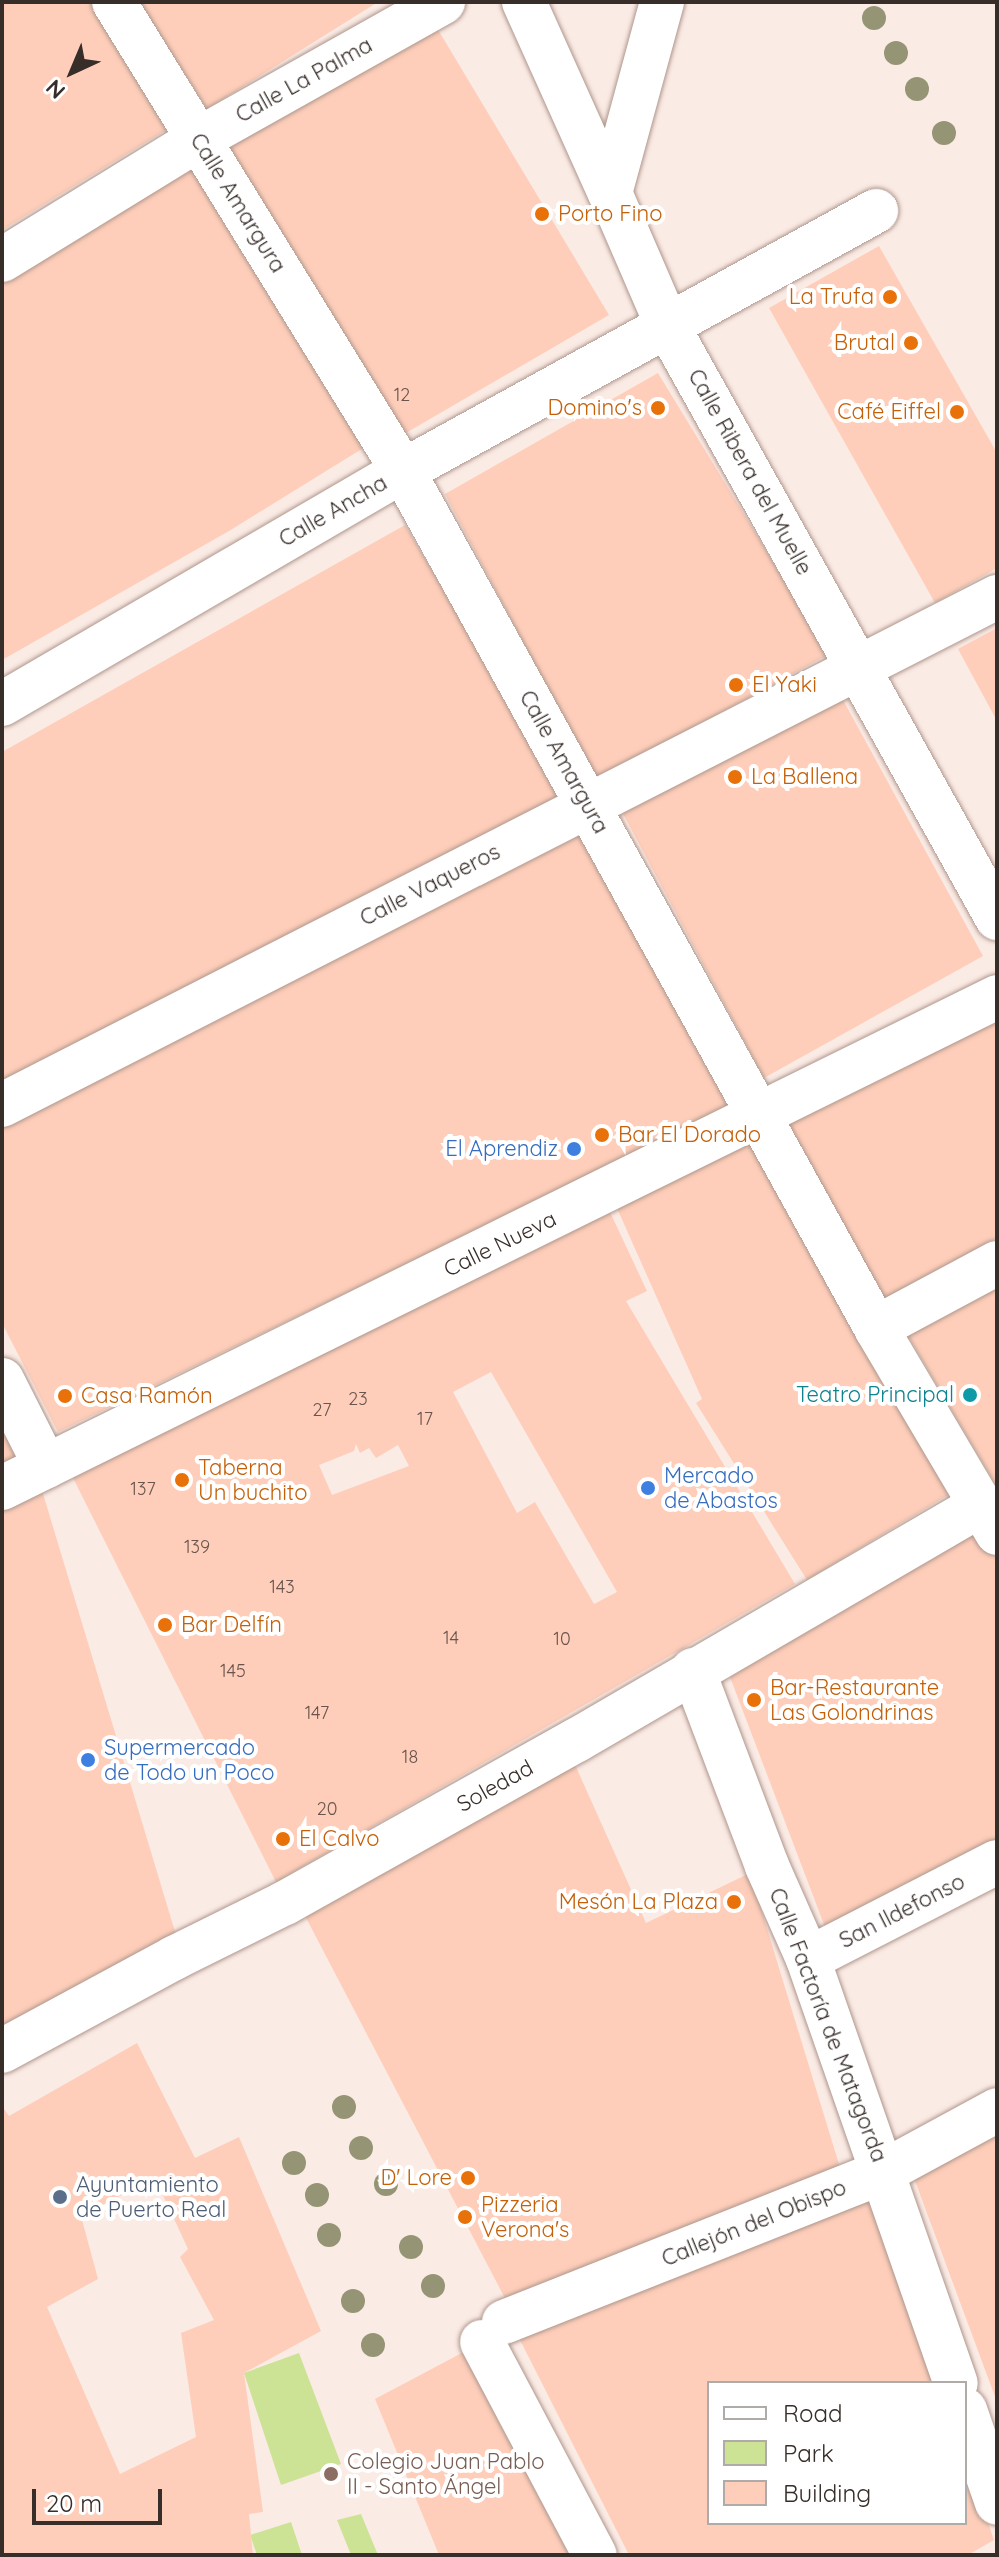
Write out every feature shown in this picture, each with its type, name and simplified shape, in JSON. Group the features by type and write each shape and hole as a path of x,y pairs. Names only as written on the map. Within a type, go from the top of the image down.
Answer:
{"street":[{"name":"Calle Amargura","path":"114,2 403,471 876,1328 989,1519"},
{"name":"Calle La Palma","path":"2,260 199,139 443,2"},
{"name":"Calle Ribera del Muelle","path":"524,2 667,325 997,918"},
{"path":"610,193 662,2"},
{"name":"Calle Ancha","path":"2,704 403,471 876,211"},
{"name":"Calle Vaqueros","path":"2,1105 997,597"},
{"name":"Calle Nueva","path":"2,1488 997,997"},
{"path":"876,1328 997,1263"},
{"path":"2,1380 46,1467"},
{"name":"Soledad","path":"2,2051 174,1958 285,1903 577,1740 693,1670 989,1519"},
{"name":"Calle Factoría de Matagorda","path":"693,1670 767,1866 808,1959 955,2381"},
{"name":"San Ildefonso","path":"808,1959 997,1862"},
{"name":"Callejón del Obispo","path":"595,2555 493,2332 883,2172 997,2110"},
{"path":"967,2416 997,2503"}],"green space":[{"path":"299,2353 341,2464 281,2485 244,2373"},
{"path":"361,2514 378,2555 351,2555 337,2520"},
{"path":"291,2522 302,2555 257,2555 250,2535"}],"building":[{"path":"2,2 98,2 174,125 2,230"},
{"path":"139,2 378,2 207,109"},
{"path":"434,23 609,315 392,441 217,151"},
{"path":"193,168 365,447 229,531 2,660 2,281"},
{"path":"879,246 997,453 997,568 935,603 769,308"},
{"path":"658,373 829,654 596,780 445,494"},
{"path":"405,525 565,795 2,1088 2,752"},
{"path":"997,628 997,721 958,649"},
{"path":"843,700 983,956 764,1078 621,810"},
{"path":"589,831 739,1103 58,1432 2,1323 2,1124"},
{"path":"997,1019 997,1238 885,1300 788,1124"},
{"path":"754,1127 956,1490 807,1580 696,1403 702,1399 616,1206"},
{"path":"610,1212 647,1291 626,1301 795,1584 276,1882 71,1474","holes":["491,1372 617,1592 594,1604 535,1502 517,1513 453,1392","356,1444 360,1453 369,1448 376,1458 398,1445 409,1466 332,1495 319,1465 354,1451"]},
{"name":"Teatro Principal","path":"997,1284 997,1487 907,1334"},
{"path":"2,1413 23,1453 2,1464"},
{"path":"41,1487 176,1935 2,2032 2,1506"},
{"path":"983,1529 997,1555 997,1843 828,1935 730,1677"},
{"path":"572,1758 646,1923 750,1873 842,2174 509,2306 304,1914"},
{"path":"137,2043 195,2158 239,2137 321,2331 244,2373 263,2512 249,2514 253,2555 2,2555 2,2106 9,2116","holes":["155,2178 188,2249 180,2257 214,2320 181,2333 196,2437 120,2474 47,2307 98,2279 81,2216"]},
{"path":"997,2124 997,2402 911,2170"},
{"path":"876,2196 939,2381 707,2381 707,2525 967,2525 967,2461 994,2540 968,2555 629,2555 518,2336"},
{"path":"475,2346 579,2555 439,2555 375,2399"}],"place":[{"name":"Porto Fino","path":"542,214"},
{"name":"La Trufa","path":"890,297"},
{"name":"Brutal","path":"911,343"},
{"name":"Domino's","path":"658,408"},
{"name":"Café Eiffel","path":"957,412"},
{"name":"El Yaki","path":"736,685"},
{"name":"La Ballena","path":"735,777"},
{"name":"Bar El Dorado","path":"602,1135"},
{"name":"El Aprendiz","path":"574,1149"},
{"name":"Teatro Principal","path":"970,1395"},
{"name":"Casa Ramón","path":"65,1396"},
{"name":"Taberna Un buchito","path":"182,1480"},
{"name":"Mercado de Abastos","path":"648,1488"},
{"name":"Bar Delfín","path":"165,1625"},
{"name":"Bar-Restaurante Las Golondrinas","path":"754,1700"},
{"name":"Supermercado de Todo un Poco","path":"88,1760"},
{"name":"El Calvo","path":"283,1839"},
{"name":"Mesón La Plaza","path":"734,1902"},
{"name":"D' Lore","path":"468,2178"},
{"name":"Ayuntamiento de Puerto Real","path":"60,2197"},
{"name":"Pizzeria Verona's","path":"465,2217"},
{"name":"Colegio Juan Pablo II - Santo Ángel","path":"331,2474"}]}
